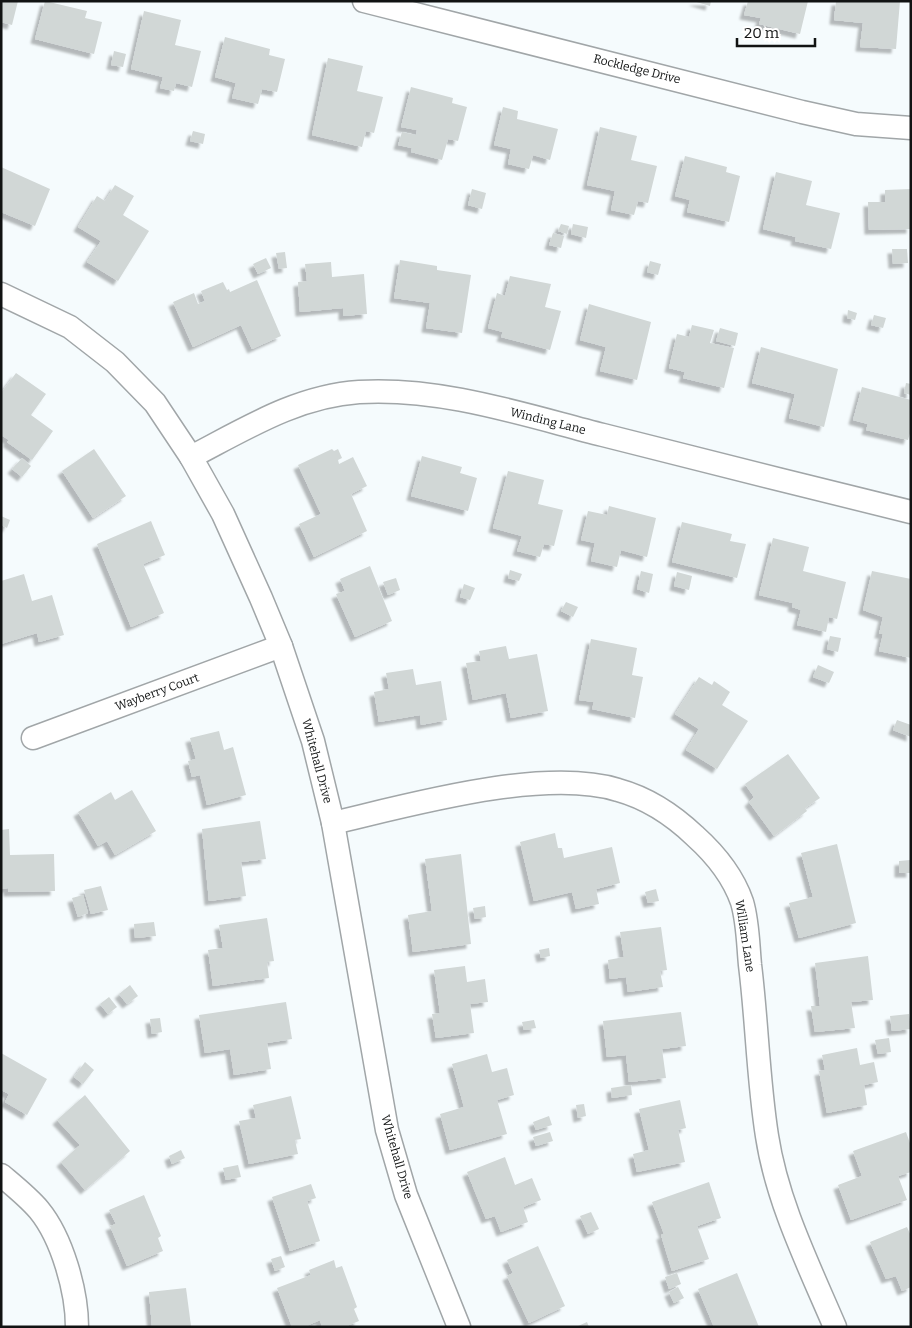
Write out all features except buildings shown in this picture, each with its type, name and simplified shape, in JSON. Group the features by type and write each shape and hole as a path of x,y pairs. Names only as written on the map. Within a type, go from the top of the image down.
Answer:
{"street":[{"name":"Rockledge Drive","path":"364,1 802,112 856,124 911,128"},
{"name":"Whitehall Drive","path":"1,294 70,327 115,362 155,403 191,457 223,514 282,646 313,740 333,823 387,1130 406,1195 459,1327"},
{"name":"Winding Lane","path":"191,457 301,403 358,392 401,392 438,395 522,414 911,512"},
{"name":"Wayberry Court","path":"33,738 282,646"},
{"name":"William Lane","path":"333,823 426,801 523,785 580,784 618,790 651,804 682,824 705,845 720,862 742,902 767,1136 772,1162 788,1212 835,1327"},
{"path":"1,1175 39,1210 55,1236 64,1258 77,1312 77,1327"}]}
